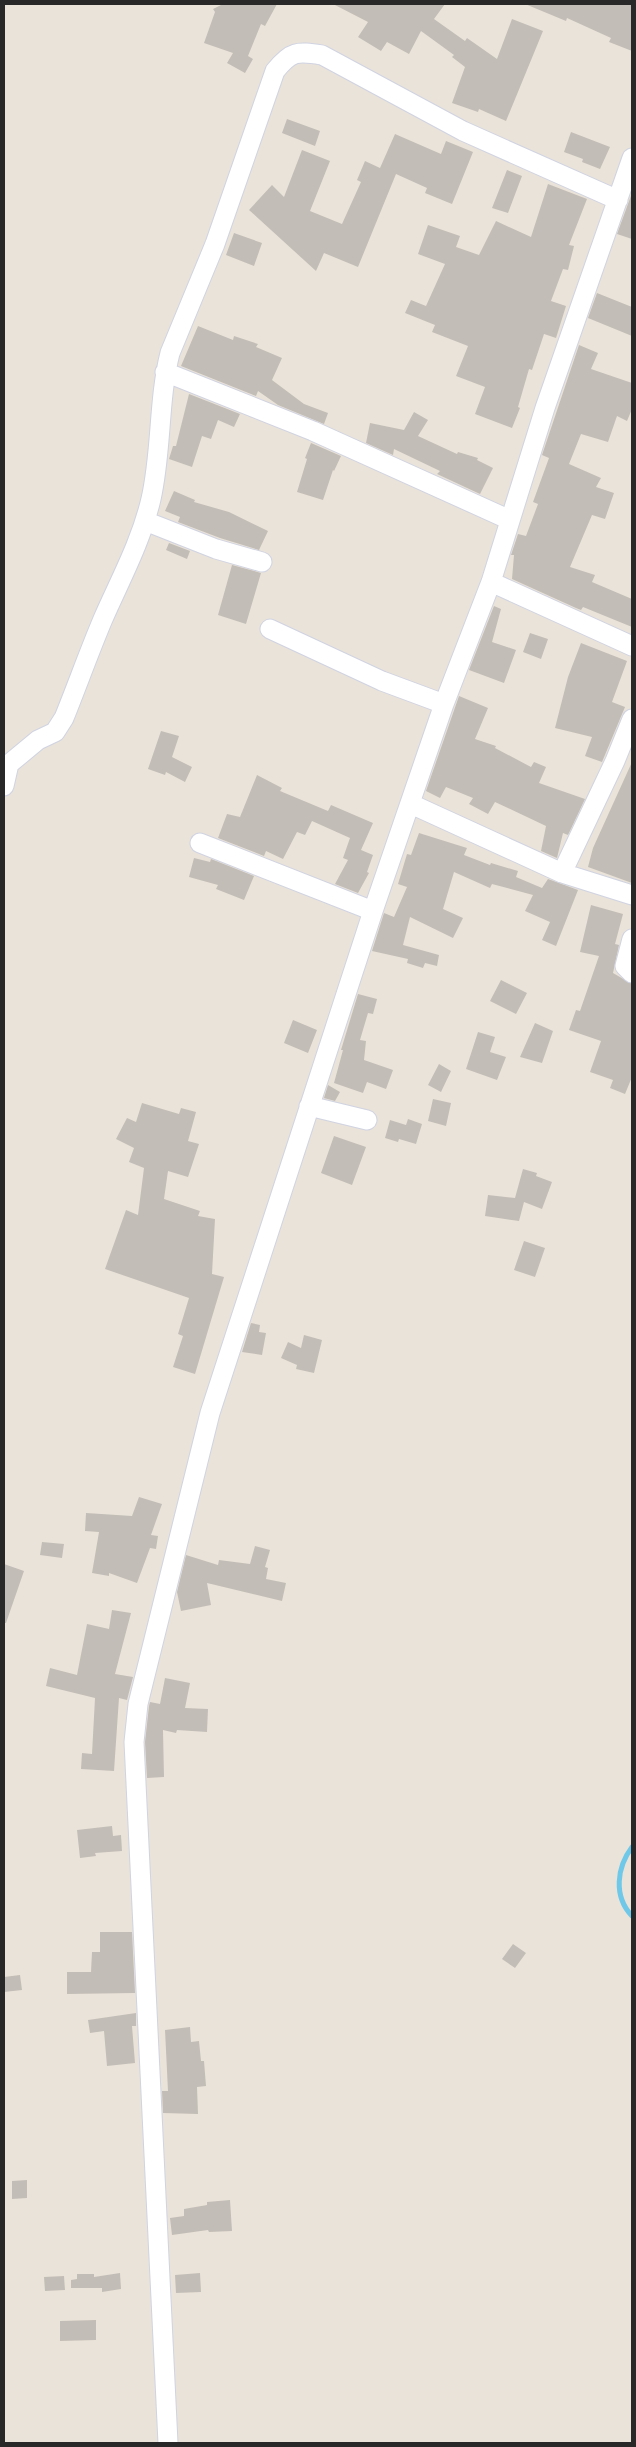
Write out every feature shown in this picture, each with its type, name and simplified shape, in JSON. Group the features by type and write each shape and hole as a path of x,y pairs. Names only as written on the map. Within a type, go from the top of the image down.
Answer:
{"street":[{"path":"4,786 9,764 38,740 54,732 64,718 102,620 130,561 145,522 158,460 165,372 170,353 215,244 275,71 286,57 301,51 322,55 463,131 618,200"},
{"path":"168,2443 135,1725 210,1414 373,911 444,704 491,582 545,408 632,158"},
{"path":"165,372 313,431 510,520"},
{"path":"145,522 216,548 262,562"},
{"path":"491,582 632,646"},
{"path":"270,629 382,681 444,704"},
{"path":"562,873 615,761 632,719"},
{"path":"411,804 562,873 632,895"},
{"path":"200,843 373,911"},
{"path":"632,939 625,966 632,974"},
{"path":"309,1106 366,1120"}],"building":[{"path":"223,4 277,4 265,26 261,24 248,56 253,59 245,73 227,63 233,53 204,43 215,12 213,9"},
{"path":"333,4 445,4 434,19 465,41 467,38 497,59 512,19 543,31 506,121 479,109 478,112 452,103 465,67 452,57 454,55 421,31 409,54 387,42 381,51 358,37 368,22"},
{"path":"525,4 632,4 632,51 609,42 611,38 567,18 566,21"},
{"path":"287,119 320,131 315,146 282,133"},
{"path":"571,132 610,147 600,169 582,162 583,159 564,152"},
{"path":"395,134 441,154 446,141 473,152 452,204 425,193 427,188 396,174 358,267 324,253 316,271 249,210 272,185 284,197 302,150 330,161 310,211 342,224 361,182 357,180 365,161 380,168"},
{"path":"507,170 522,176 508,213 492,208"},
{"path":"548,184 587,199 569,245 574,246 568,270 563,269 551,301 566,306 556,338 544,334 532,370 529,369 518,407 520,408 512,428 475,414 485,387 456,376 468,346 432,332 435,325 405,313 411,300 426,306 445,264 418,254 428,225 460,236 456,247 479,255 496,221 531,237"},
{"path":"632,193 632,239 617,234"},
{"path":"234,233 262,243 254,266 226,255"},
{"path":"597,293 632,307 632,336 588,318"},
{"path":"198,326 233,340 234,336 258,344 256,347 282,358 272,380 304,404 328,413 324,424 278,405 258,391 256,396 181,366"},
{"path":"579,345 598,353 591,369 632,383 632,409 627,421 617,416 608,442 581,434 569,464 601,478 596,487 614,493 605,519 592,515 570,567 595,575 592,582 632,599 632,627 583,607 581,610 512,579 514,555 511,555 518,534 526,536 538,504 533,502 549,458 542,455"},
{"path":"189,394 240,414 234,427 218,420 211,439 202,436 192,467 169,459 173,446 176,446"},
{"path":"414,412 428,420 418,436 457,454 458,452 478,458 477,460 493,468 480,494 437,474 440,471 394,449 393,455 366,443 370,423 404,430"},
{"path":"311,443 341,456 333,470 323,500 297,492 307,459 305,458"},
{"path":"174,491 195,500 194,502 229,512 268,531 259,550 178,522 180,517 165,511"},
{"path":"169,543 190,551 187,559 166,550"},
{"path":"232,565 261,573 246,624 218,615"},
{"path":"494,606 501,609 492,642 516,650 504,683 469,670"},
{"path":"530,633 548,639 541,659 523,652"},
{"path":"581,643 627,661 612,702 625,707 602,762 585,756 592,737 555,728 568,677"},
{"path":"459,696 488,708 475,739 496,746 495,748 531,767 534,762 546,767 539,783 585,799 568,835 563,833 557,858 541,851 546,826 495,802 488,814 469,804 473,798 446,787 440,798 426,791"},
{"path":"161,731 179,736 172,757 192,767 185,782 166,772 165,775 148,769"},
{"path":"632,762 632,883 588,867 593,848"},
{"path":"257,775 282,788 280,791 328,811 331,805 373,823 361,850 373,855 367,872 369,873 358,893 335,884 348,860 343,858 350,838 312,821 305,835 297,832 283,859 266,851 264,856 218,838 227,814 240,817"},
{"path":"419,833 467,848 464,855 490,865 491,863 518,871 516,877 542,888 548,879 578,890 556,946 542,940 550,922 525,911 533,895 492,884 490,888 454,872 443,909 463,918 453,938 410,917 403,945 439,955 437,966 425,963 423,968 407,963 408,959 372,951 384,913 394,917 407,887 398,884 407,854 411,855"},
{"path":"194,858 210,862 211,859 254,876 244,900 216,889 218,885 189,877"},
{"path":"591,905 623,914 615,944 619,945 613,973 632,984 632,1077 625,1094 610,1088 613,1080 590,1072 601,1041 569,1030 576,1010 580,1011 599,956 580,952"},
{"path":"501,980 527,993 516,1014 490,1001"},
{"path":"358,994 377,999 373,1014 368,1013 360,1040 366,1041 364,1060 393,1070 386,1089 367,1082 363,1093 334,1083 343,1050 341,1050"},
{"path":"293,1020 317,1030 308,1053 284,1043"},
{"path":"535,1023 553,1031 542,1063 520,1057"},
{"path":"478,1032 495,1037 490,1052 506,1057 497,1080 466,1069"},
{"path":"439,1064 451,1071 441,1092 428,1085"},
{"path":"328,1085 340,1092 335,1101 324,1098"},
{"path":"433,1099 451,1103 446,1126 428,1121"},
{"path":"142,1103 179,1114 181,1108 196,1112 188,1141 199,1144 188,1177 168,1171 164,1199 200,1211 198,1216 215,1219 212,1274 224,1277 195,1374 173,1367 183,1336 178,1334 189,1298 105,1269 126,1210 138,1215 144,1168 129,1162 134,1148 116,1139 127,1118 136,1122"},
{"path":"408,1119 422,1124 416,1144 399,1139 398,1142 385,1138 390,1120 406,1125"},
{"path":"334,1136 366,1147 352,1185 321,1173"},
{"path":"523,1169 537,1173 536,1176 552,1182 542,1209 524,1202 519,1221 485,1216 488,1195 515,1198"},
{"path":"524,1241 545,1248 535,1277 514,1270"},
{"path":"251,1323 260,1325 259,1332 266,1333 262,1355 242,1352"},
{"path":"304,1335 322,1340 314,1373 296,1369 297,1365 281,1358 288,1342 301,1348"},
{"path":"139,1497 162,1504 151,1535 158,1536 156,1549 150,1548 137,1583 109,1573 109,1576 92,1573 99,1532 85,1531 86,1513 132,1516"},
{"path":"42,1542 64,1544 62,1558 40,1555"},
{"path":"255,1546 270,1550 265,1567 268,1568 266,1579 286,1583 282,1601 207,1583 211,1605 181,1611 177,1592 186,1555 218,1565 219,1560 250,1564"},
{"path":"4,1564 24,1571 6,1623 4,1623"},
{"path":"112,1610 131,1613 115,1674 133,1677 127,1700 119,1698 114,1771 81,1769 82,1753 92,1754 95,1698 46,1686 50,1668 77,1675 87,1624 109,1629"},
{"path":"165,1678 190,1683 185,1708 208,1709 207,1732 177,1730 176,1733 163,1730 164,1777 147,1778 145,1742 149,1706 150,1702 160,1704"},
{"path":"112,1826 113,1836 121,1835 122,1851 95,1853 96,1856 80,1858 77,1830"},
{"path":"100,1932 132,1932 135,1993 67,1994 67,1972 91,1972 92,1952 100,1952"},
{"path":"513,1944 526,1953 515,1968 502,1959"},
{"path":"20,1975 22,1990 4,1992 4,1977"},
{"path":"136,2013 136,2026 132,2026 135,2063 107,2066 104,2031 90,2033 88,2020"},
{"path":"190,2027 191,2042 199,2041 201,2061 204,2061 206,2086 197,2087 198,2114 163,2113 162,2091 168,2091 165,2030"},
{"path":"27,2180 27,2198 12,2199 12,2181"},
{"path":"230,2200 232,2231 209,2232 208,2230 172,2235 170,2218 184,2216 184,2209 207,2205 207,2202"},
{"path":"120,2273 121,2289 102,2292 102,2288 71,2288 71,2280 77,2279 77,2274 94,2274 94,2277"},
{"path":"200,2273 201,2292 176,2293 175,2275"},
{"path":"64,2276 65,2290 45,2291 44,2277"},
{"path":"96,2320 96,2340 60,2341 60,2321"}],"waterway":[{"path":"632,1847 623,1863 619,1881 622,1900 632,1916"}]}
